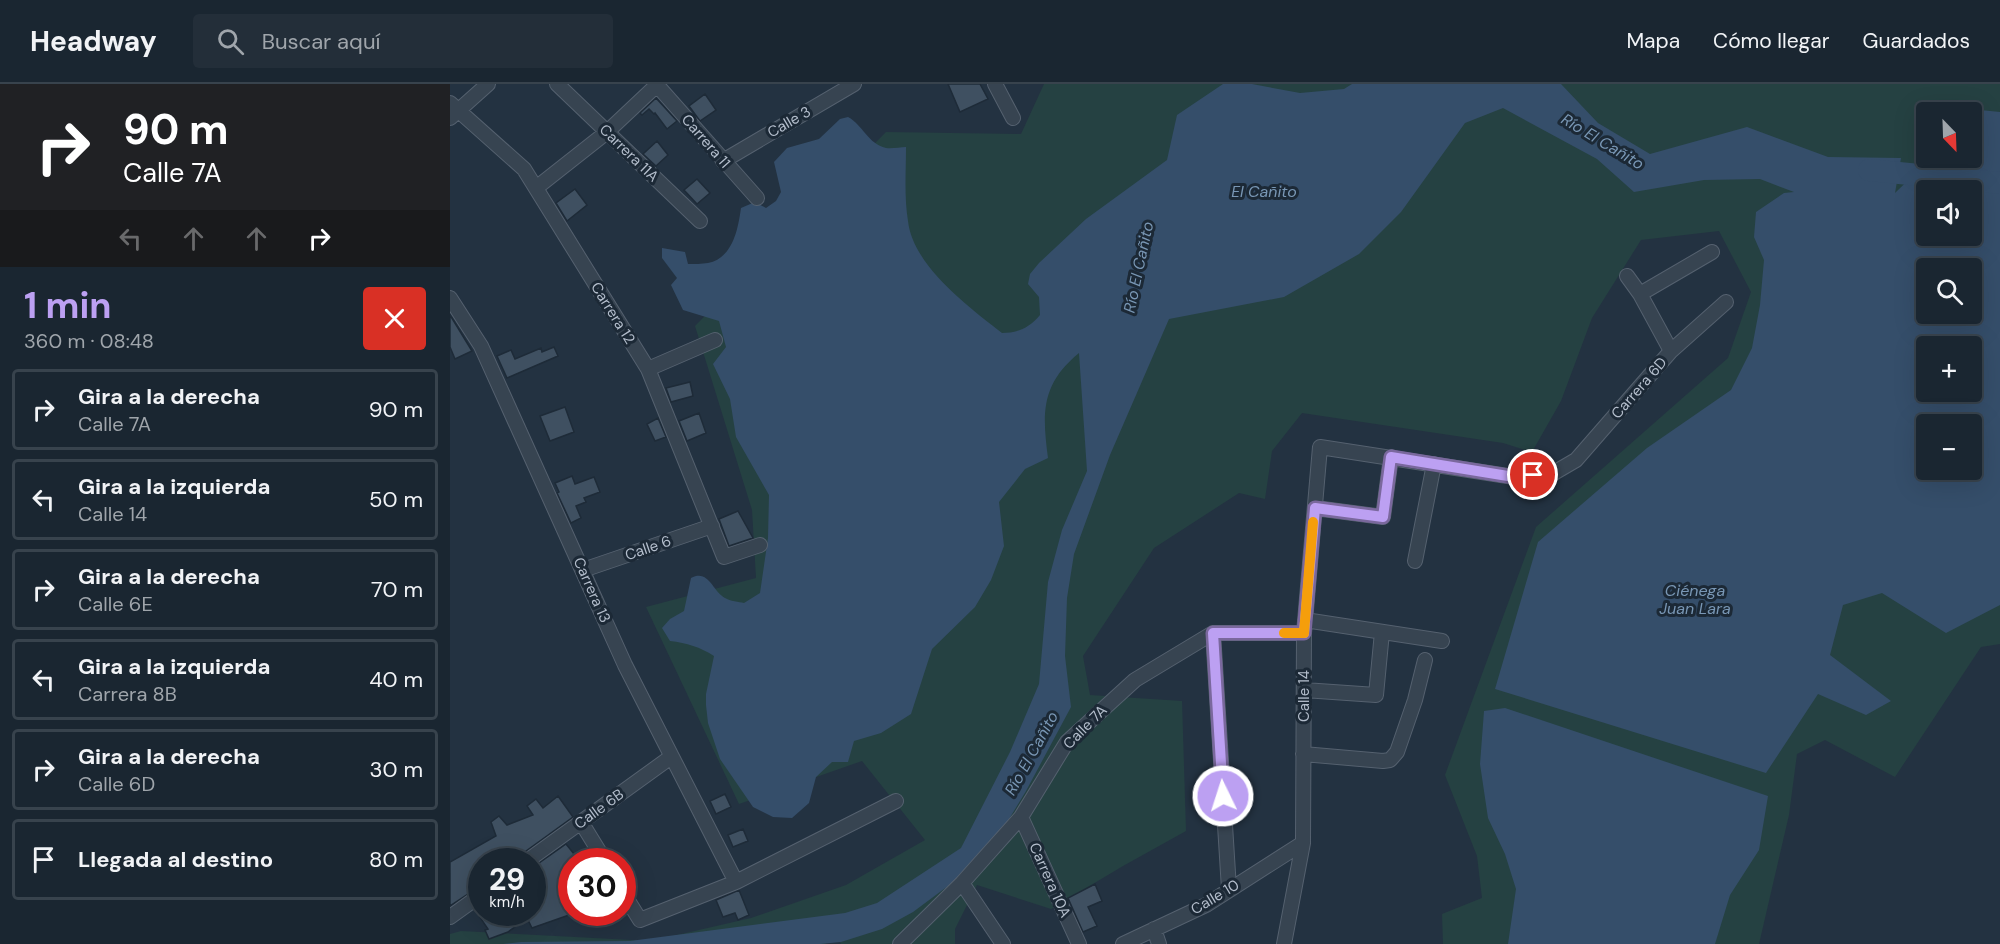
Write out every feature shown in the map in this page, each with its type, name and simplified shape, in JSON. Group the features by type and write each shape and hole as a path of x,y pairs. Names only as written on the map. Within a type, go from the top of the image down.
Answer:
{"street":[{"path":"453,110 488,84"},
{"name":"Carrera 11A","path":"557,84 700,221"},
{"path":"536,188 607,132 657,84"},
{"name":"Carrera 11","path":"657,84 757,198"},
{"name":"Calle 3","path":"723,161 853,84"},
{"path":"995,84 1013,118"},
{"name":"Carrera 12","path":"453,110 524,169 648,369 724,557 760,545"},
{"path":"1640,294 1712,252"},
{"path":"1627,276 1640,294 1671,351"},
{"name":"Carrera 13","path":"450,298 481,346 625,665 736,882"},
{"name":"Carrera 6D","path":"1434,464 1514,477 1552,474 1576,460 1671,351 1726,302"},
{"path":"648,369 715,340"},
{"name":"Calle 14","path":"1284,944 1303,843 1304,626 1320,447 1391,457"},
{"path":"1315,508 1383,517 1391,457 1434,464 1415,561"},
{"name":"Calle 6","path":"583,570 712,526"},
{"path":"1229,889 1213,633 1304,626 1382,632 1442,641"},
{"path":"1304,690 1376,695 1382,632"},
{"name":"Calle 7A","path":"900,944 962,882 1021,817 1067,742 1135,680 1213,633"},
{"path":"1303,754 1390,760 1397,752 1412,711 1425,660"},
{"name":"Calle 6B","path":"545,848 671,757"},
{"path":"636,914 640,920 736,882 896,801"},
{"name":"Carrera 10A","path":"1021,817 1079,944"},
{"path":"581,822 597,848"},
{"name":"Calle 10","path":"1124,944 1206,904 1303,843"},
{"path":"962,882 1003,944"},
{"path":"450,917 468,904"},
{"path":"1154,929 1159,944"}],"green space":[{"path":"1044,84 2000,84 2000,644 1981,647 1895,777 1825,740 1797,754 1789,815 1759,944 1443,944 1442,914 1482,898 1477,856 1445,775 1536,527 1728,358 1751,292 1719,231 1641,240 1592,318 1561,401 1532,452 1503,443 1302,413 1272,451 1265,499 1239,493 1154,548 1083,656 1090,695 1182,701 1186,831 1051,909 977,885 955,929 955,944 841,944 837,938 825,944 450,944 450,934 461,931 651,941 751,918 846,885 925,840 862,761 739,804 646,607 756,578 752,510 695,326 886,132 1021,134"}],"water":[{"path":"1223,84 1252,84 1300,93 1344,89 1352,84 1561,84 1598,123 1650,154 1747,127 1828,157 1901,158 1895,193 1921,168 1982,168 1982,110 2000,112 2000,605 1946,633 1882,593 1843,605 1830,655 1891,701 1866,715 1818,694 1766,773 1495,689 1538,542 1647,448 1731,390 1752,348 1760,305 1764,260 1754,237 1756,212 1784,193 1794,192 1760,179 1704,180 1634,192 1597,159 1503,108 1465,123 1401,212 1359,254 1284,297 1169,319 1110,455 1074,554 1067,598 1065,656 1071,707 1006,824 984,852 952,883 913,912 882,929 841,942 820,944 503,944 630,941 845,913 877,903 961,848 1010,752 1039,684 1048,582 1062,530 1087,471 1079,353 1057,376 1047,400 1045,427 1048,458 1025,469 999,502 1004,546 991,580 975,607 932,649 911,714 881,733 854,741 848,762 832,762 816,777 809,803 792,818 773,817 753,807 720,759 708,723 706,694 714,656 693,646 670,641 662,628 670,619 684,611 691,578 702,576 721,595 734,601 744,603 760,593 768,538 769,495 736,437 730,399 713,364 726,347 719,321 683,310 671,285 677,278 662,258 662,248 685,252 688,264 716,260 729,249 733,241 741,208 755,202 766,208 776,201 781,192 774,162 787,148 819,139 840,119 848,117 880,146 906,147 908,221 912,238 920,254 944,284 974,311 1002,333 1013,332 1032,323 1040,315 1039,297 1028,284 1030,274 1039,263 1086,219 1167,160 1177,115"},
{"path":"1505,708 1768,796 1759,850 1730,895 1715,944 1508,944 1516,889 1505,854 1488,818 1480,764 1484,711"}],"building":[{"path":"948,84 980,84 988,99 960,112"},
{"path":"705,94 716,110 700,121 689,106"},
{"path":"656,98 677,121 667,129 649,109 642,115 640,113"},
{"path":"657,141 668,155 656,166 643,154"},
{"path":"697,179 710,193 697,204 684,190"},
{"path":"575,189 587,205 567,221 556,203"},
{"path":"450,315 472,351 455,359 450,347"},
{"path":"554,347 558,356 507,378 497,356 511,350 515,359 541,348 542,352"},
{"path":"690,382 693,396 671,402 666,388"},
{"path":"565,407 574,432 550,441 540,416"},
{"path":"699,413 706,433 687,441 679,421"},
{"path":"658,418 666,437 655,441 647,424"},
{"path":"572,476 575,484 594,477 600,492 584,498 586,502 576,506 581,518 571,523 557,493 559,492 555,483"},
{"path":"738,511 753,538 729,546 719,519"},
{"path":"725,794 731,807 716,814 710,801"},
{"path":"558,796 573,817 530,848 475,848 496,836 491,822 499,816 507,825 533,815 527,806 536,799 543,808"},
{"path":"743,829 748,841 733,847 728,835"},
{"path":"558,850 558,919 546,923 546,858"},
{"path":"468,852 468,894 450,906 450,862"},
{"path":"1095,884 1102,901 1088,907 1097,926 1083,932 1068,898"},
{"path":"739,890 749,915 738,920 735,913 723,917 716,900"},
{"path":"486,926 516,926 508,932 489,939 485,930 488,929"}],"waterway":[{"name":"Río El Cañito","path":"1869,170 2000,183"}],"slow traffic":[{"path":"1284,633 1304,633 1313,522"}],"route":[{"path":"1223,796 1213,633 1304,633 1315,508 1383,517 1391,457 1514,477 1533,475"}],"water label":[{"name":"El Cañito","path":"1264,191"},
{"name":"Ciénega Juan Lara","path":"1695,599"}]}
